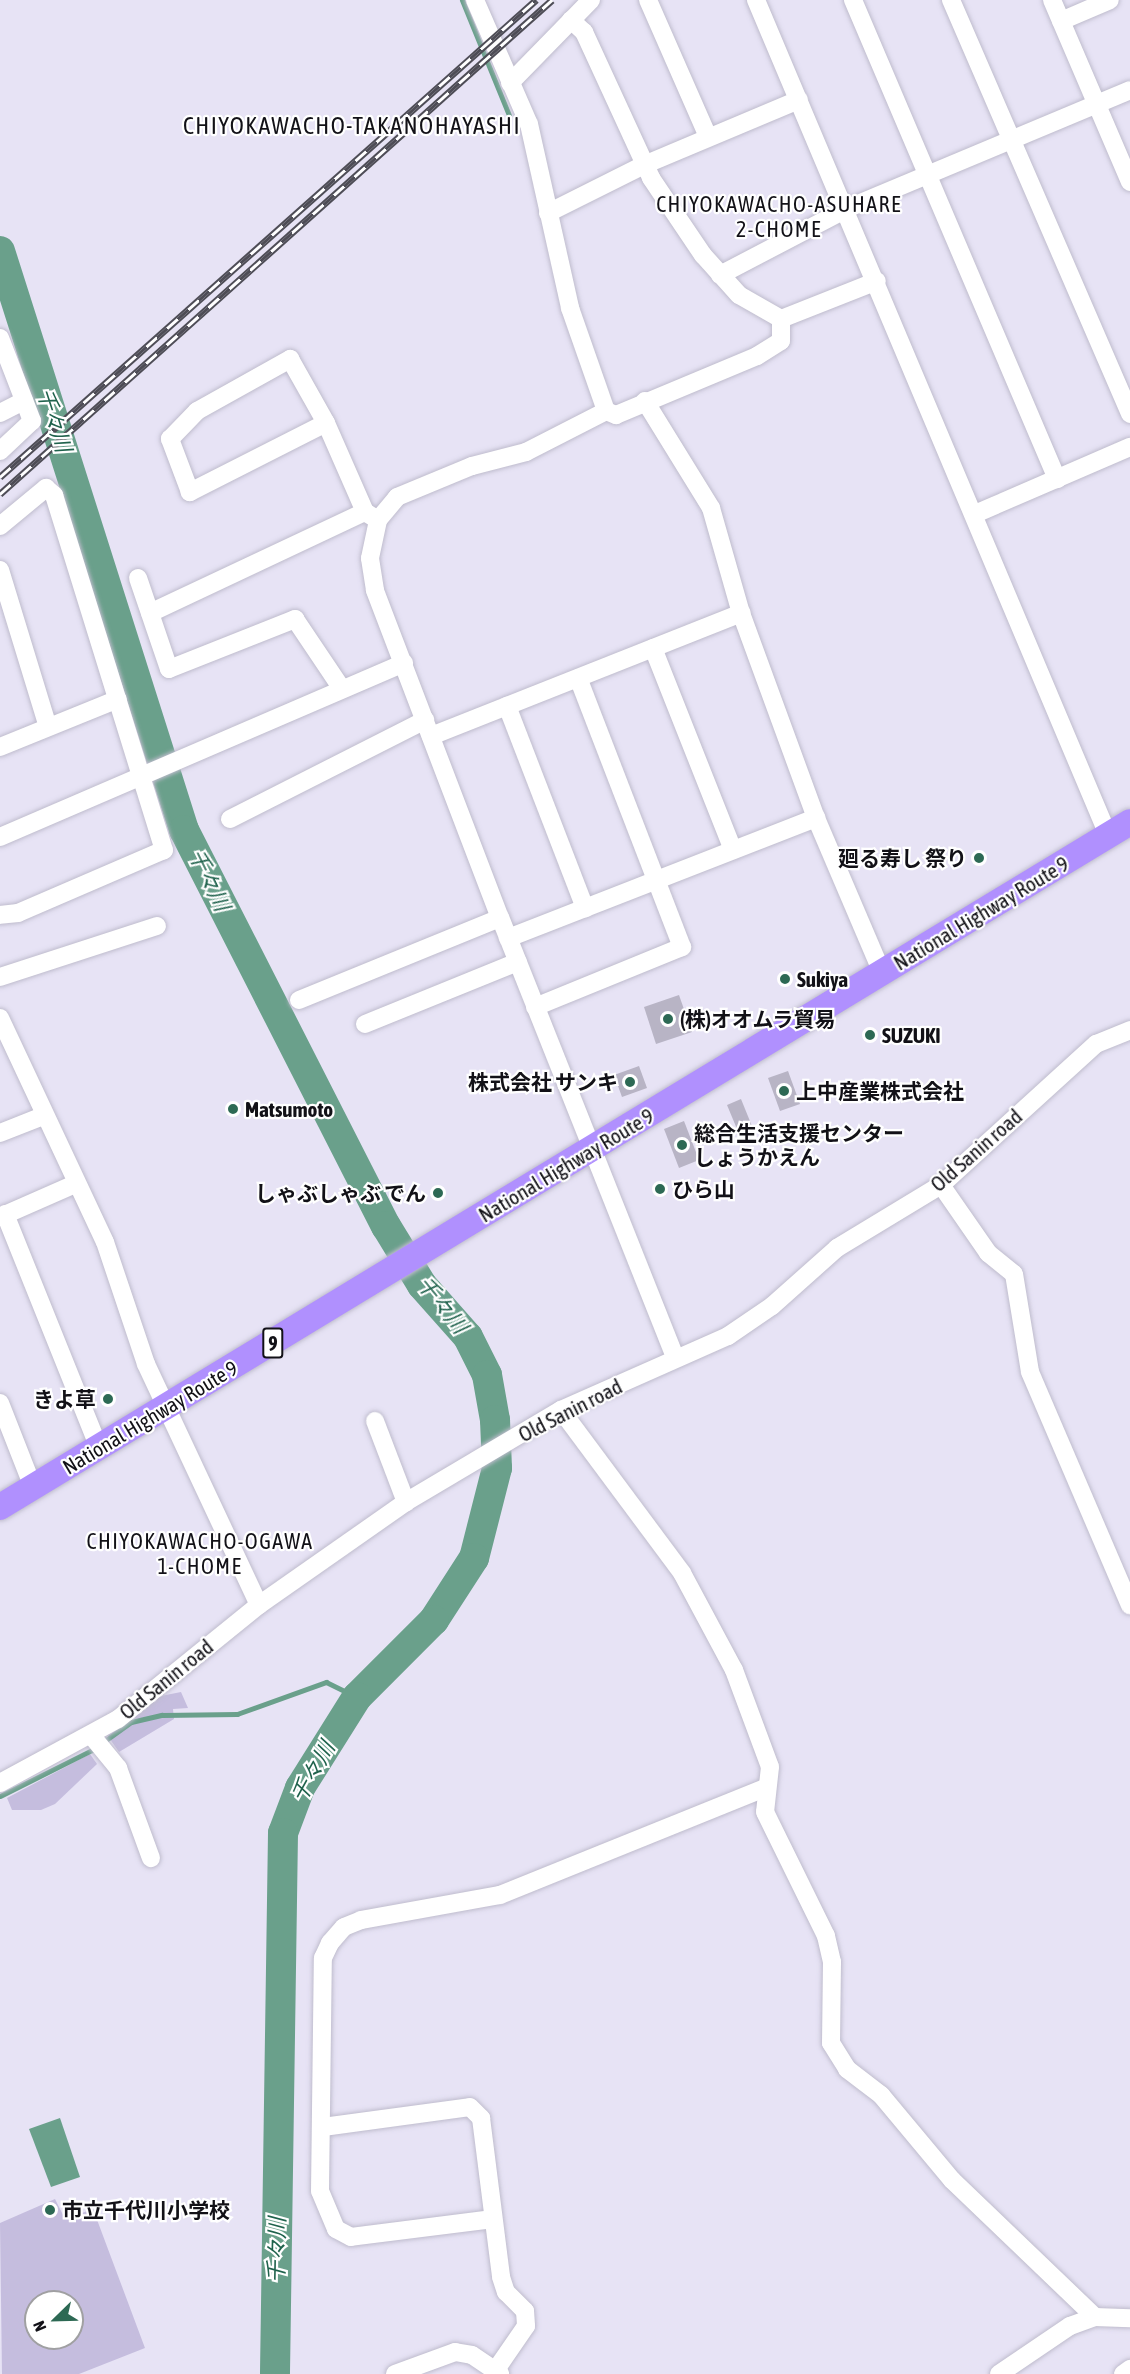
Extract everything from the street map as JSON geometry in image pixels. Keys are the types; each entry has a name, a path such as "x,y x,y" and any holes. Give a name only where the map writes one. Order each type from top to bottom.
{"highway":[{"name":"National Highway Route 9","path":"0,1507 1130,822"}],"street":[{"path":"476,0 529,124 570,308 606,411 616,415 757,356 781,341 781,319"},
{"path":"510,83 591,0"},
{"path":"648,0 708,137"},
{"path":"756,0 877,281 1108,836"},
{"path":"853,0 1057,479"},
{"path":"951,0 1130,414"},
{"path":"1052,0 1130,182"},
{"path":"1061,21 1110,0"},
{"path":"571,20 584,32 644,165 720,275 739,295 781,319"},
{"path":"720,275 846,209 1130,90"},
{"path":"548,213 644,165 799,100"},
{"path":"781,319 877,281"},
{"path":"0,338 32,421 0,451"},
{"path":"326,423 190,492 170,439 197,411 290,359 326,423 371,516 370,558 375,590 500,918 675,1358"},
{"path":"0,412 24,401"},
{"path":"645,401 711,508 741,613 816,818 882,972"},
{"path":"150,613 371,516 397,497 471,466 526,452 606,411"},
{"path":"975,514 1130,447"},
{"path":"0,526 46,488 54,495 118,699 146,776 164,850 18,914 0,915"},
{"path":"0,570 48,727"},
{"path":"138,578 169,669 295,619 342,689"},
{"path":"230,819 428,728 507,706 741,613"},
{"path":"653,648 732,850"},
{"path":"0,837 198,754 404,663"},
{"path":"535,1007 682,947 578,678"},
{"path":"0,747 118,699"},
{"path":"507,706 585,908"},
{"path":"508,938 816,818"},
{"path":"299,1000 500,918"},
{"path":"0,977 157,926"},
{"path":"364,1024 518,962"},
{"path":"0,1018 6,1047 105,1242 146,1364 168,1406 259,1605"},
{"name":"Old Sanin road","path":"0,1783 91,1734 259,1605 406,1502 561,1410 728,1336 772,1306 837,1248 941,1185 1096,1044 1130,1030"},
{"path":"0,1133 43,1116"},
{"path":"75,1184 3,1216 99,1448"},
{"path":"941,1185 988,1253 1014,1274 1030,1372 1130,1605"},
{"path":"0,1403 33,1487"},
{"path":"561,1410 706,1611 770,1767 765,1788 765,1812 776,1840 826,1936 832,1962 831,2043 847,2069 881,2095 952,2180 1095,2317"},
{"path":"375,1421 406,1502"},
{"path":"91,1734 118,1768 151,1858"},
{"path":"494,2219 351,2237 336,2229 320,2191 323,2127 323,1958 344,1927 500,1895 765,1788"},
{"path":"323,2127 470,2107 481,2118 503,2284 525,2311 526,2326 498,2373 472,2355 455,2352 395,2374"},
{"path":"999,2374 1070,2326 1095,2317 1130,2318"},
{"path":"1123,2374 1130,2369"}],"shaded area":[{"path":"181,1692 188,1708 173,1709 174,1719 119,1752 107,1735 156,1697"},
{"path":"90,1754 97,1764 55,1804 41,1810 12,1810 7,1798"},
{"path":"60,2118 80,2177 51,2187 29,2129"},
{"path":"55,2199 65,2219 93,2209 145,2348 79,2374 2,2374 0,2223"}],"building":[{"name":"(株)オオムラ貿易","path":"679,995 692,1032 656,1044 644,1007"},
{"name":"株式会社 サンキ","path":"639,1066 647,1088 622,1097 614,1075"},
{"name":"上中産業株式会社","path":"788,1071 800,1104 780,1111 768,1078"},
{"path":"741,1099 756,1136 742,1141 727,1105"},
{"name":"総合生活支援センター しょうかえん","path":"684,1121 699,1160 679,1168 664,1129"}],"waterway":[{"path":"462,0 509,115"},
{"name":"千々川","path":"0,251 184,830 386,1226 422,1285 468,1337 487,1375 495,1420 497,1468 474,1558 434,1620 357,1697 300,1788 283,1833 275,2374"},
{"path":"0,1796 92,1750 131,1722 162,1715 237,1714 326,1682 357,1697"}],"railway":[{"path":"0,477 536,0"},
{"path":"0,494 552,0"}],"place":[{"name":"廻る寿し 祭り","path":"979,858"},
{"name":"Sukiya","path":"785,979"},
{"name":"(株)オオムラ貿易","path":"668,1019"},
{"name":"SUZUKI","path":"870,1035"},
{"name":"株式会社 サンキ","path":"630,1082"},
{"name":"上中産業株式会社","path":"784,1091"},
{"name":"Matsumoto","path":"233,1109"},
{"name":"総合生活支援センター しょうかえん","path":"682,1145"},
{"name":"ひら山","path":"660,1189"},
{"name":"しゃぶしゃぶ でん","path":"438,1193"},
{"name":"きよ草","path":"108,1399"},
{"name":"市立千代川小学校","path":"50,2210"}],"district":[{"name":"CHIYOKAWACHO-TAKANOHAYASHI","path":"352,126"},
{"name":"CHIYOKAWACHO-ASUHARE 2-CHOME","path":"779,216"},
{"name":"CHIYOKAWACHO-OGAWA 1-CHOME","path":"200,1554"}]}
